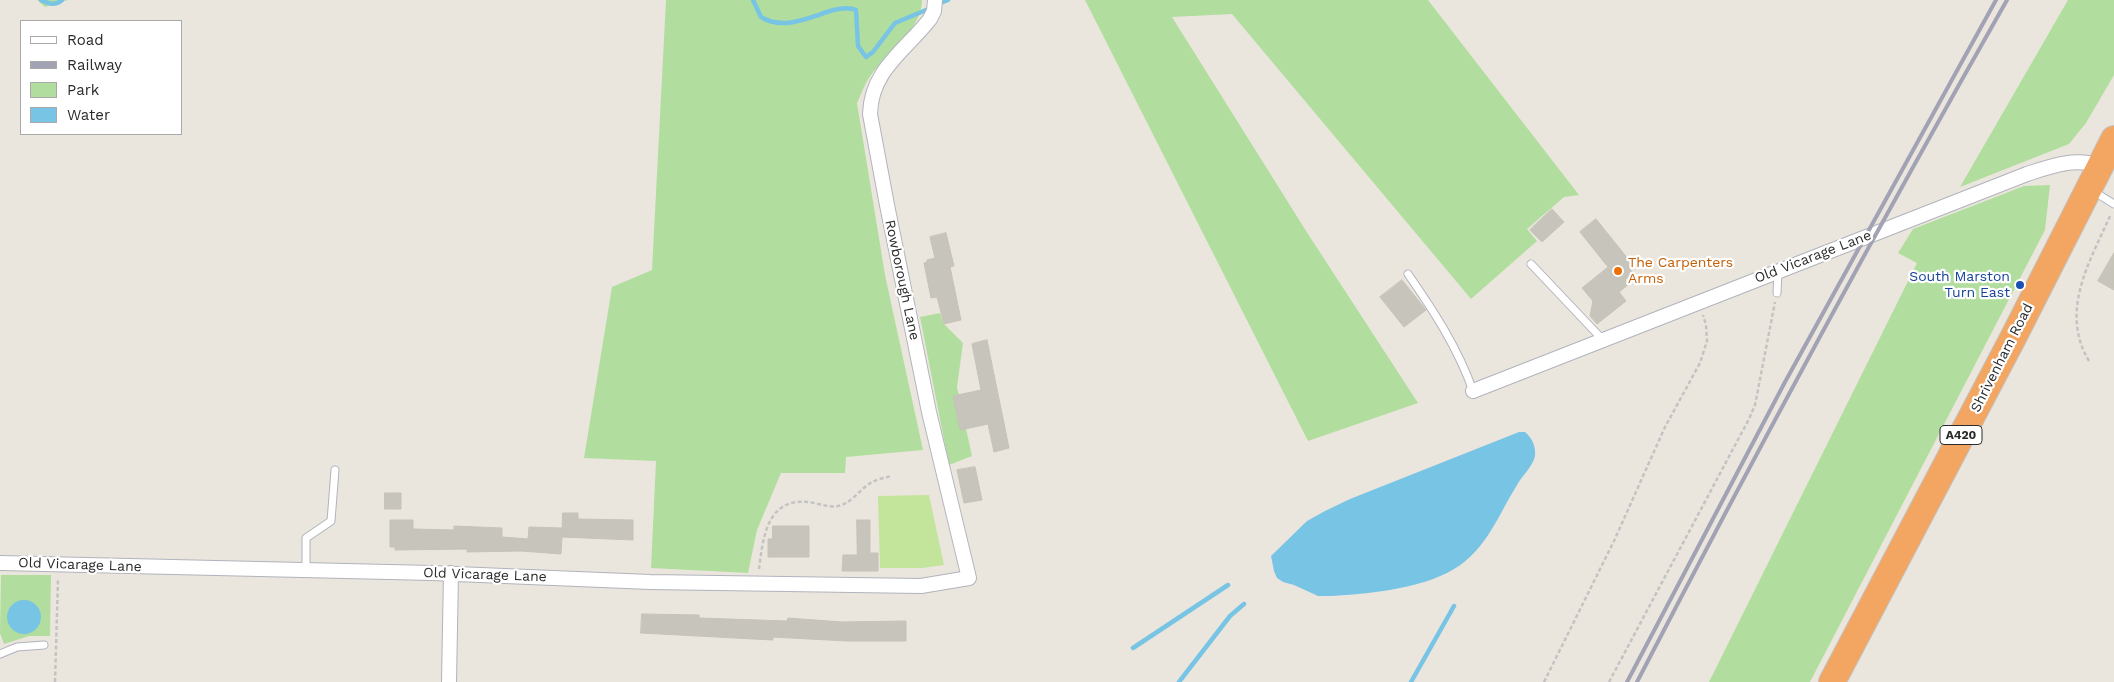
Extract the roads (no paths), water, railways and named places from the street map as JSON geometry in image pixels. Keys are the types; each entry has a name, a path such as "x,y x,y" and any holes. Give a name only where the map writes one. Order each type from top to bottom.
{"highway":[{"name":"Shrivenham Road","path":"1832,682 2014,336 2114,139"}],"street":[{"name":"Rowborough Lane","path":"934,6 925,25 880,76 870,99 870,114 929,412 969,578"},
{"name":"Old Vicarage Lane","path":"1473,390 2053,166 2087,161 2094,177"},
{"name":"Old Vicarage Lane","path":"0,562 451,573 650,582 921,586 969,578"},
{"path":"448,682 451,573"}],"lane":[{"path":"2094,177 2114,204"},
{"path":"1531,264 1603,340"},
{"path":"1777,293 1778,271"},
{"path":"1408,274 1437,317 1461,362 1473,390"},
{"path":"306,570 306,538 331,521 335,470"},
{"path":"0,654 17,647 44,644"}],"water":[{"path":"1519,432 1525,432 1532,440 1535,449 1534,460 1480,546 1460,565 1447,573 1421,583 1391,590 1332,596 1318,596 1277,578 1271,556 1307,521 1350,499"},
{"path":"24,600 31,601 36,605 40,610 40,624 36,629 31,633 24,634 17,633 12,629 8,624 7,617 8,610 12,605 17,601"}],"waterway":[{"path":"41,0 52,4 62,0"},
{"path":"753,0 761,17 773,22 799,21 846,8 856,10 858,46 866,57 873,52 895,23 931,8"},
{"path":"938,4 948,0"},
{"path":"1133,648 1228,585"},
{"path":"1179,682 1230,616 1244,604"},
{"path":"1411,682 1454,606"}],"railway":[{"path":"1627,682 1785,382 1996,0"},
{"path":"1637,682 1819,339 2007,0"}],"place":[{"name":"The Carpenters Arms","path":"1618,271"},
{"name":"South Marston Turn East","path":"2020,285"}]}
